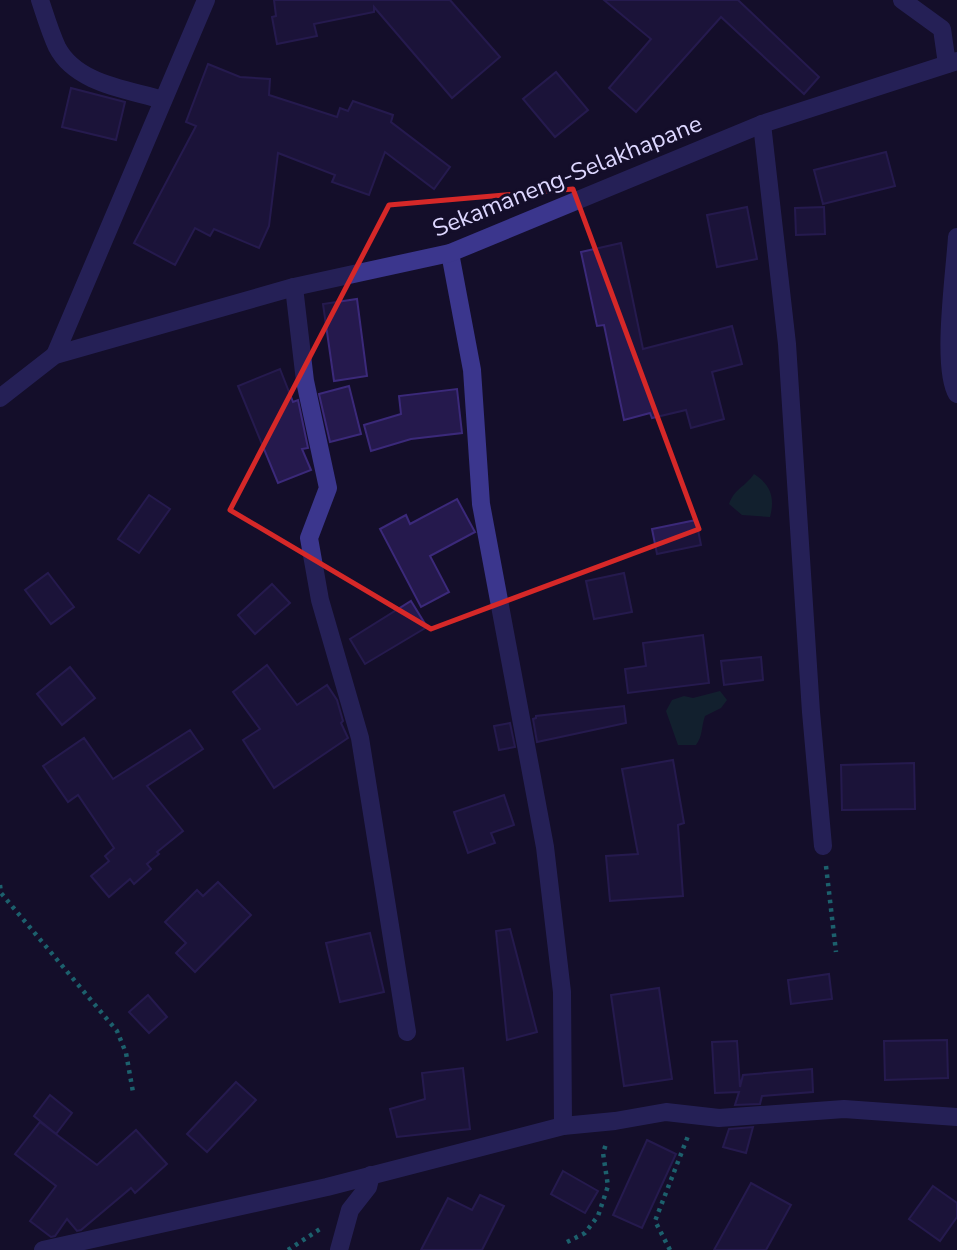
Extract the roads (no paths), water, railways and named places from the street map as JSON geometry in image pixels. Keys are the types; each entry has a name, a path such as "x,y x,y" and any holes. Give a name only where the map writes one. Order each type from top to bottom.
{"street":[{"path":"40,0 58,48 72,67 89,78 163,100"},
{"path":"55,355 206,0"},
{"path":"902,0 942,29 952,63"},
{"name":"Sekamaneng-Selakhapane","path":"0,398 55,355 294,287 450,253 762,124 952,63"},
{"path":"762,124 787,344 810,698 823,846"},
{"path":"957,237 949,355 953,387 957,394"},
{"path":"450,253 472,370 481,504 545,848 562,992 563,1126"},
{"path":"294,287 305,381 328,488 309,538 320,600 360,738 407,1032"},
{"path":"43,1250 327,1187 563,1126 666,1112 719,1118 844,1109 957,1117"},
{"path":"339,1250 350,1210 368,1187 371,1175"}]}
